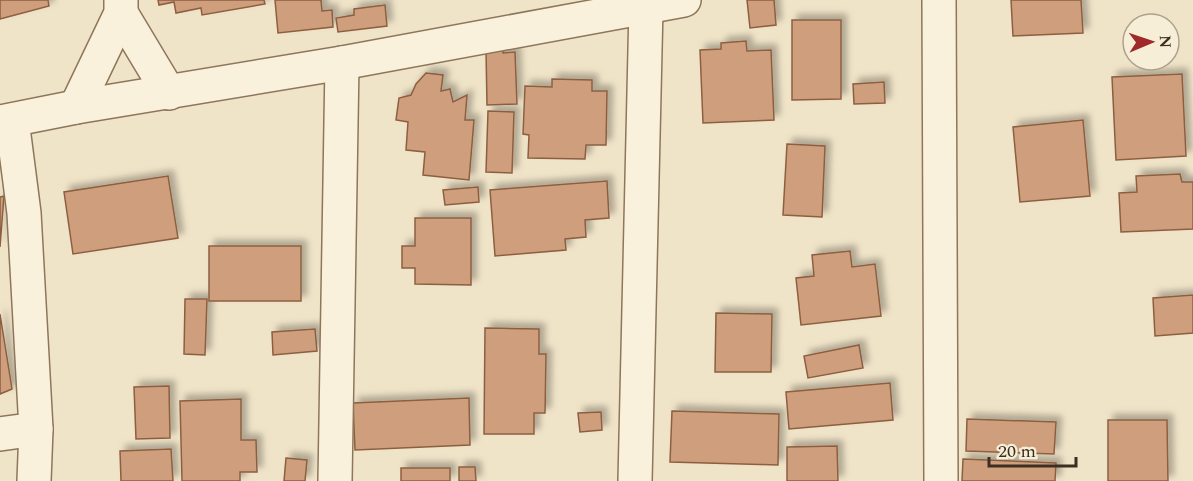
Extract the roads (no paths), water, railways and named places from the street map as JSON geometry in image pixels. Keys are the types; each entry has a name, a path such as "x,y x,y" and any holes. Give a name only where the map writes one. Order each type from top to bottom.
{"street":[{"path":"34,481 36,429 24,213 6,121 76,107 342,63 684,0"},
{"path":"939,0 941,481"},
{"path":"121,7 169,93"},
{"path":"76,107 121,7"},
{"path":"635,481 646,7"},
{"path":"335,481 342,63"},
{"path":"0,434 36,429"}]}
